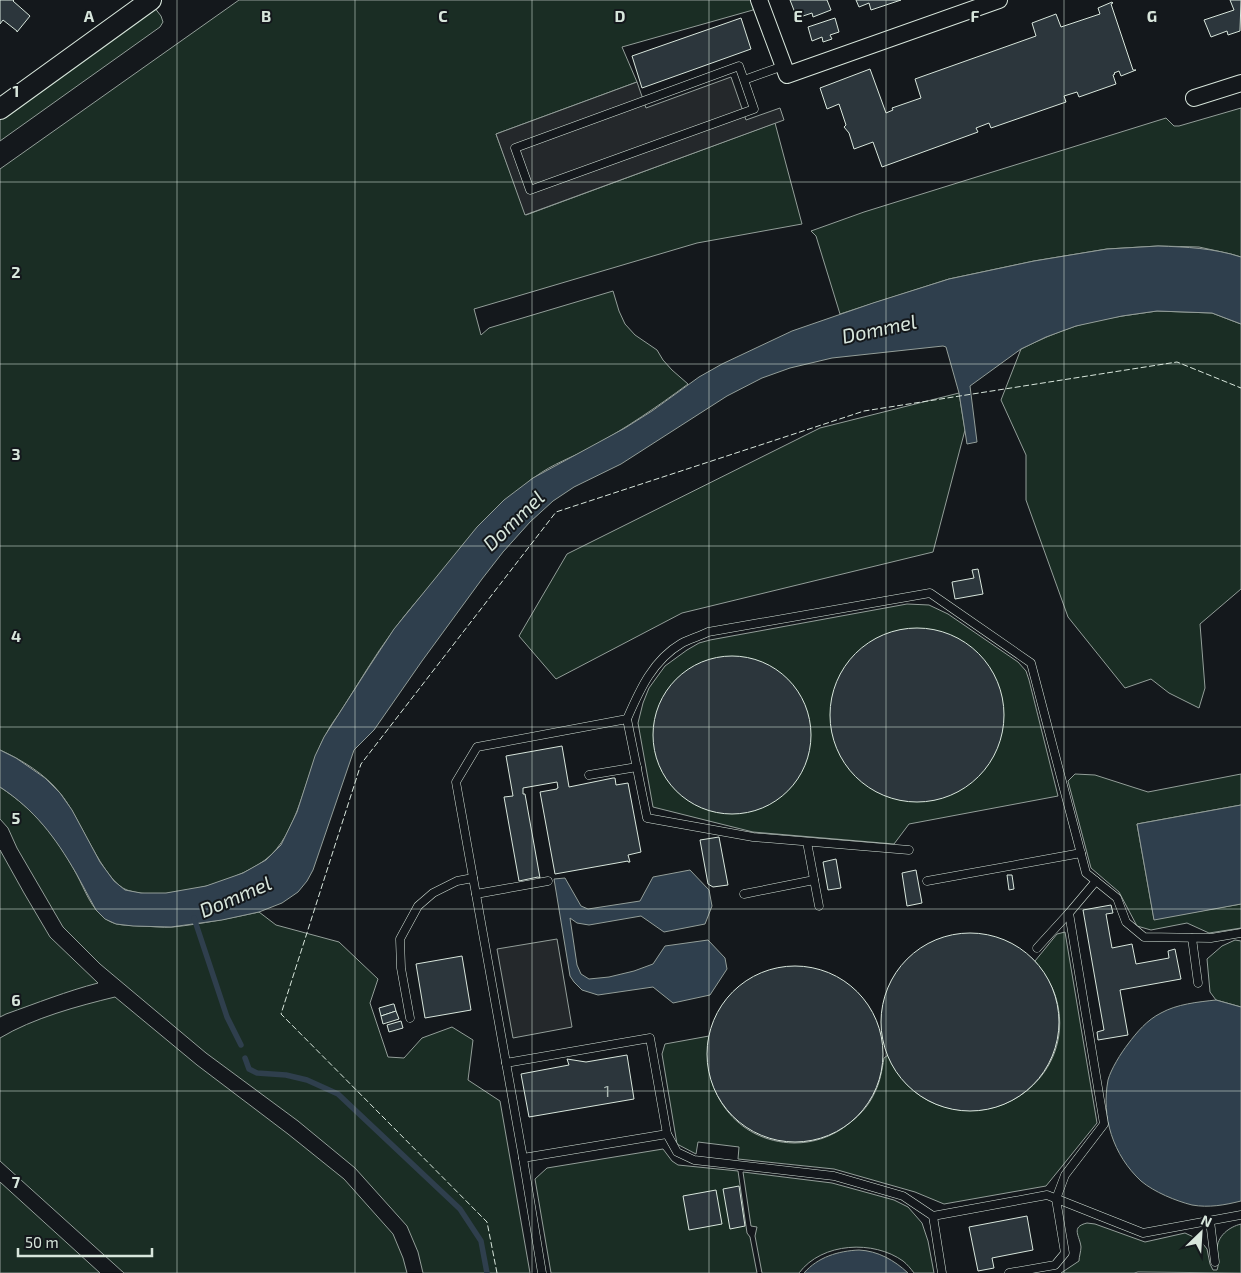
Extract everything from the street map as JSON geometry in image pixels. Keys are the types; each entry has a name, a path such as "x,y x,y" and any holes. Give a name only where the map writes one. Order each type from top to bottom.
{"street":[{"path":"0,109 151,0"},
{"path":"760,0 785,70 999,0"},
{"path":"1194,98 1241,83"}],"lane":[{"path":"739,66 744,80 754,109 530,190 515,148 739,66"},
{"path":"744,80 785,70"},
{"path":"909,850 752,837 647,818 627,719 642,685 660,660 682,643 708,632 930,593 1031,663 1086,873 1117,898 1126,922 1144,937 1211,938 1241,933"},
{"path":"542,1273 456,782 477,746 627,719"},
{"path":"589,775 637,768"},
{"path":"807,842 819,906"},
{"path":"927,881 1081,853"},
{"path":"410,1018 401,968 400,940 418,906 432,893 457,881 473,878"},
{"path":"744,894 814,880"},
{"path":"476,894 548,881"},
{"path":"1037,948 1096,881"},
{"path":"1009,1273 1055,1265 1065,1252 1056,1199 1066,1175 1104,1124 1069,913"},
{"path":"1192,938 1198,983"},
{"path":"506,1063 650,1038 667,1134 677,1152 694,1160 834,1176 903,1196 933,1216 1047,1195 1143,1233 1241,1215"},
{"path":"523,1158 667,1134"},
{"path":"933,1216 942,1273"},
{"path":"1210,1221 1215,1262"}],"green space":[{"path":"239,0 756,0 753,10 622,47 637,82 496,134 526,215 775,123 802,224 697,243 474,309 481,335 489,328 613,291 625,324 635,335 657,350 672,370 688,384 617,432 592,447 548,468 527,483 427,589 386,640 329,728 318,751 294,819 277,849 252,868 218,883 179,892 142,893 127,890 109,875 67,803 54,786 33,768 0,750 0,169"},
{"path":"154,7 163,22 160,27 0,141 0,118"},
{"path":"1241,108 1241,257 1199,247 1158,246 1107,249 1034,261 949,279 840,314 816,236 811,231 864,212 1166,118 1174,126 1179,126"},
{"path":"1157,311 1212,313 1241,324 1241,589 1200,624 1205,688 1199,708 1169,693 1151,679 1125,688 1068,617 1026,500 1026,455 1001,400 1021,349 1041,339 1086,323"},
{"path":"959,393 965,430 933,552 682,613 556,679 519,636 567,554 820,428"},
{"path":"907,604 929,605 948,614 1018,662 1026,671 1058,796 909,824 894,844 753,832 653,807 638,723 649,688 665,666 699,643 710,640"},
{"path":"1075,774 1095,775 1148,792 1241,774 1241,805 1137,824 1154,919 1241,904 1241,928 1209,933 1187,923 1151,930 1137,926 1119,892 1091,868 1068,781"},
{"path":"0,787 24,805 44,826 77,875 92,905 110,921 126,925 173,927 206,923 259,912 276,925 339,942 378,979 370,1003 388,1057 404,1058 422,1038 452,1027 473,1040 468,1080 500,1101 530,1273 423,1273 418,1252 407,1226 355,1168 298,1121 206,1053 100,964 63,927 17,848 8,828 0,819"},
{"path":"0,850 50,937 98,983 52,997 0,1017"},
{"path":"1065,932 1097,1123 1046,1186 944,1204 915,1192 834,1169 738,1159 739,1147 698,1142 696,1154 677,1144 662,1054 665,1044 709,1036 710,1076 726,1110 739,1123 755,1134 773,1140 794,1143 808,1142 829,1136 847,1125 855,1119 872,1099 879,1081 884,1058 888,1055 904,1081 918,1094 935,1104 970,1111 993,1108 1015,1099 1033,1085 1047,1067 1057,1046 1060,1023 1056,998 1045,974 1035,961 1057,934"},
{"path":"1235,940 1241,941 1241,1007 1216,1000 1210,992 1207,959 1222,946"},
{"path":"115,997 197,1065 344,1179 393,1234 407,1273 124,1273 0,1161 0,1038 41,1019"},
{"path":"663,1149 672,1161 678,1165 738,1171 747,1233 750,1237 757,1273 551,1273 535,1179 547,1168"},
{"path":"743,1172 832,1183 894,1200 908,1207 922,1223 928,1241 934,1273 914,1273 904,1262 891,1254 863,1247 834,1250 821,1255 799,1273 762,1273 755,1236 757,1227 751,1226"},
{"path":"0,1182 100,1273 0,1273"},
{"path":"1087,1223 1095,1224 1145,1242 1185,1233 1200,1240 1207,1249 1213,1270 1217,1270 1218,1267 1217,1250 1221,1236 1232,1227 1241,1224 1241,1273 1061,1273 1079,1261 1081,1247 1077,1229"}],"shaded area":[{"path":"731,77 746,120 780,108 784,120 525,215 496,134 637,82 646,108"},
{"path":"557,939 572,1027 513,1038 497,949"}],"water":[{"name":"Dommel","path":"1158,246 1210,250 1241,257 1241,324 1212,313 1157,311 1076,326 1046,337 1021,349 970,386 977,442 967,444 959,393 946,347 832,358 790,368 762,378 727,396 621,464 574,487 553,501 530,522 503,552 422,661 374,730 354,750 313,870 298,892 282,903 259,912 222,920 171,927 116,924 105,919 96,910 68,860 43,825 24,805 0,787 0,750 16,758 45,778 60,793 72,810 100,862 114,881 125,890 141,893 166,893 206,886 243,873 266,860 281,845 297,812 315,756 324,737 394,629 477,527 504,500 533,478 625,428 699,377 792,331 949,279 1034,261 1107,249"},
{"path":"1241,805 1241,904 1154,920 1137,824"},
{"path":"690,870 709,890 712,906 705,924 664,932 641,916 589,925 577,923 570,918 577,965 581,974 589,979 609,977 653,964 665,946 708,940 725,958 727,969 710,995 673,1003 653,987 598,995 582,990 570,976 554,879 565,878 581,906 588,909 640,901 653,877"},
{"path":"1216,1000 1241,1007 1241,1201 1217,1206 1198,1206 1179,1201 1159,1192 1146,1185 1131,1171 1111,1135 1106,1108 1106,1094 1108,1080 1116,1061 1131,1040 1147,1023 1174,1007"},
{"path":"859,1250 873,1252 885,1257 908,1273 804,1273 810,1267 829,1256"}],"building":[{"path":"0,0 14,0 30,16 17,32 3,20 0,24"},
{"path":"790,0 827,0 831,10 813,17 812,13 797,18"},
{"path":"856,0 901,0 871,10 869,3 859,7"},
{"path":"1230,0 1241,0 1240,31 1228,35 1227,31 1211,37 1204,20 1234,10"},
{"path":"1112,2 1111,4 1133,70 1136,70 1121,76 1119,71 1114,73 1116,84 1079,97 1077,92 1064,96 1066,102 991,128 989,123 976,128 978,132 882,167 873,142 854,149 849,133 844,127 846,125 839,104 827,109 820,88 870,69 886,113 893,110 892,108 921,98 915,79 1036,36 1032,23 1056,14 1061,27 1100,14 1098,8"},
{"path":"741,18 751,49 642,88 632,56"},
{"path":"835,18 839,32 830,35 832,39 823,42 822,37 812,41 808,27"},
{"path":"978,569 983,594 955,599 952,582 974,578 972,570"},
{"path":"917,628 934,630 950,635 972,648 984,660 1000,690 1004,715 1002,732 997,748 984,770 972,782 942,798 917,802 900,800 884,795 862,782 850,770 834,740 830,715 832,698 837,682 850,660 862,648 892,632"},
{"path":"740,656 755,659 769,665 788,679 798,691 808,712 811,735 808,758 798,779 788,791 776,801 755,811 740,814 724,814 709,811 688,801 666,779 654,750 653,727 656,712 666,691 688,669 717,657"},
{"path":"562,746 569,787 613,778 615,778 616,785 628,783 641,852 628,855 630,862 555,874 540,792 557,789 557,782 523,788 540,878 519,881 504,797 513,796 506,756"},
{"path":"719,837 728,885 713,887 708,884 700,840"},
{"path":"836,859 841,888 828,890 823,862"},
{"path":"916,870 922,903 907,906 902,873"},
{"path":"1007,875 1012,875 1014,889 1009,890"},
{"path":"1111,905 1113,913 1106,914 1112,948 1132,944 1136,964 1169,958 1168,951 1175,949 1181,979 1120,990 1128,1035 1098,1040 1097,1032 1104,1030 1083,910"},
{"path":"961,933 979,933 1004,940 1019,948 1033,959 1044,973 1052,988 1059,1013 1059,1031 1052,1056 1044,1071 1033,1085 1019,1096 996,1107 979,1111 961,1111 944,1107 928,1100 914,1091 901,1078 885,1048 881,1031 881,1013 885,996 892,980 901,966 914,953 944,937"},
{"path":"462,956 471,1010 425,1018 416,964"},
{"path":"786,966 804,966 821,969 837,976 863,998 873,1012 880,1028 883,1054 882,1071 877,1088 863,1110 851,1122 837,1132 821,1139 804,1142 786,1142 769,1139 753,1132 727,1110 717,1096 710,1080 707,1063 707,1045 710,1028 717,1012 739,986 753,976 769,969"},
{"path":"394,1004 396,1011 381,1016 379,1008"},
{"path":"396,1011 399,1019 383,1024 381,1016"},
{"path":"401,1021 403,1028 389,1032 387,1025"},
{"path":"627,1055 634,1099 529,1117 521,1074 569,1065 567,1059 586,1062"},
{"path":"739,1186 745,1226 730,1229 723,1189"},
{"path":"716,1190 722,1224 689,1230 683,1196"},
{"path":"1027,1216 1033,1250 992,1258 994,1268 978,1271 969,1227"}],"waterway":[{"name":"Dommel","path":"194,918 227,1017 241,1045"},
{"path":"245,1058 249,1069 257,1073 286,1075 307,1080 338,1094 460,1209 481,1241 487,1273"}],"fence":[{"path":"497,1273 487,1222 281,1014 361,764 556,512 864,411 1177,362 1241,388"}]}
